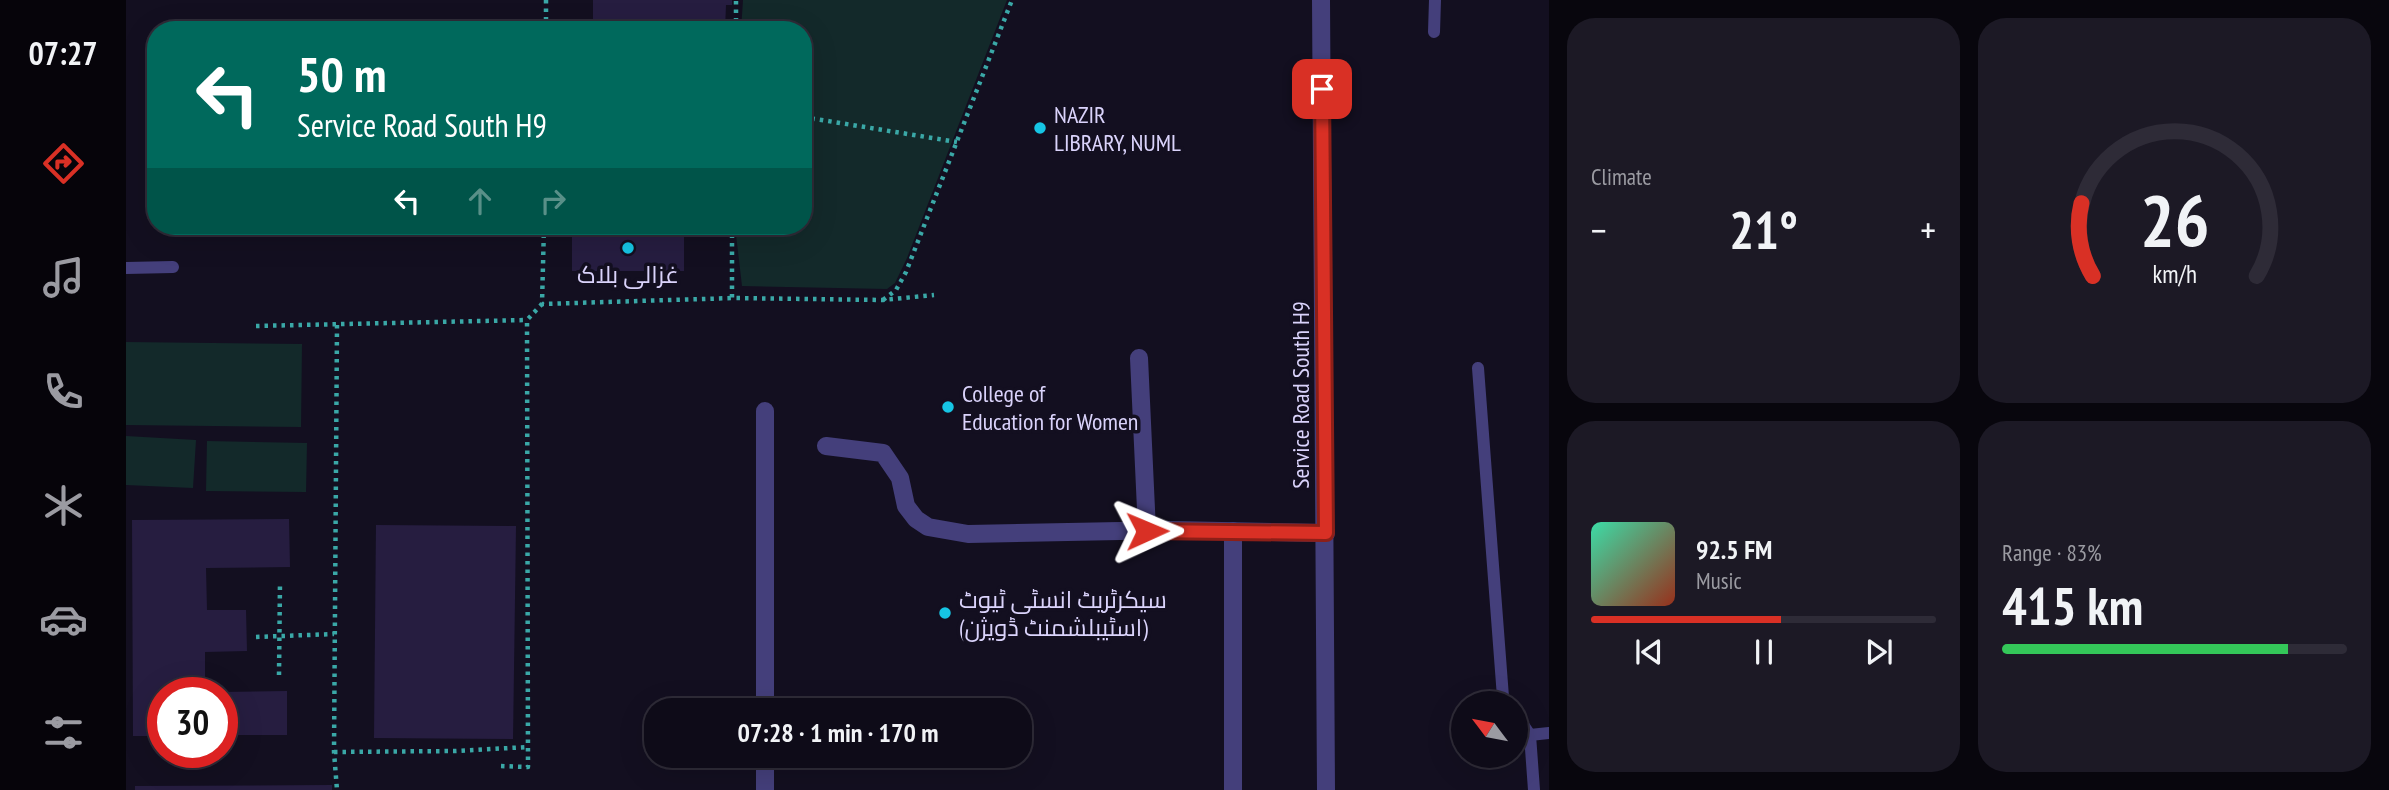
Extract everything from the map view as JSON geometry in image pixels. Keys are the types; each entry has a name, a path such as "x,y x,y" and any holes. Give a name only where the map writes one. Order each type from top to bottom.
{"street":[{"name":"Service Road South H9","path":"1321,0 1326,790"},
{"path":"1139,358 1147,531"},
{"path":"765,411 765,698"},
{"path":"826,446 883,453 900,478 906,506 916,519 928,527 968,534 1147,531 1326,533"},
{"path":"1233,531 1233,790"},
{"path":"765,768 765,790"}],"lane":[{"path":"1434,32 1435,0"},
{"path":"126,268 173,267"},
{"path":"1479,368 1503,691"},
{"path":"1528,731 1534,790"},
{"path":"1530,734 1549,733"}],"path":[{"path":"545,0 546,21"},
{"path":"736,0 736,21"},
{"path":"883,300 896,290 906,272 1012,0"},
{"path":"812,118 957,142"},
{"path":"502,766 528,767 527,320 542,304 544,235"},
{"path":"732,235 732,298 735,298"},
{"path":"542,304 735,298 883,300 934,295"},
{"path":"256,326 527,320"},
{"path":"337,325 334,634 334,752 337,790"},
{"path":"279,582 279,675"},
{"path":"256,637 334,634"},
{"path":"334,752 456,751 528,747"}],"green space":[{"path":"743,0 1007,0 907,258 895,283 887,289 742,286 736,235 812,235 812,21 742,21"},
{"path":"126,342 302,344 301,427 126,425"},
{"path":"126,436 196,440 193,488 126,485"},
{"path":"207,441 307,443 306,492 206,491"}],"building":[{"path":"593,0 732,0 732,5 726,5 725,21 593,21"},
{"name":"غزالی بلاک","path":"572,235 684,235 684,271 572,271"},
{"path":"289,519 290,567 206,568 207,610 246,610 247,651 205,652 205,677 147,677 147,736 133,736 132,520"},
{"path":"376,525 516,526 513,739 374,738"},
{"path":"287,691 287,735 238,735 238,692"},
{"path":"332,785 332,790 135,790 135,786"}],"place":[{"name":"NAZIR LIBRARY, NUML","path":"1040,128"},
{"name":"غزالی بلاک","path":"628,248"},
{"name":"College of Education for Women","path":"948,407"},
{"name":"سیکرٹریٹ انسٹی ٹیوٹ (اسٹیبلشمنٹ ڈویژن)","path":"945,613"}],"route":[{"path":"1147,531 1326,533 1322,89"}]}
